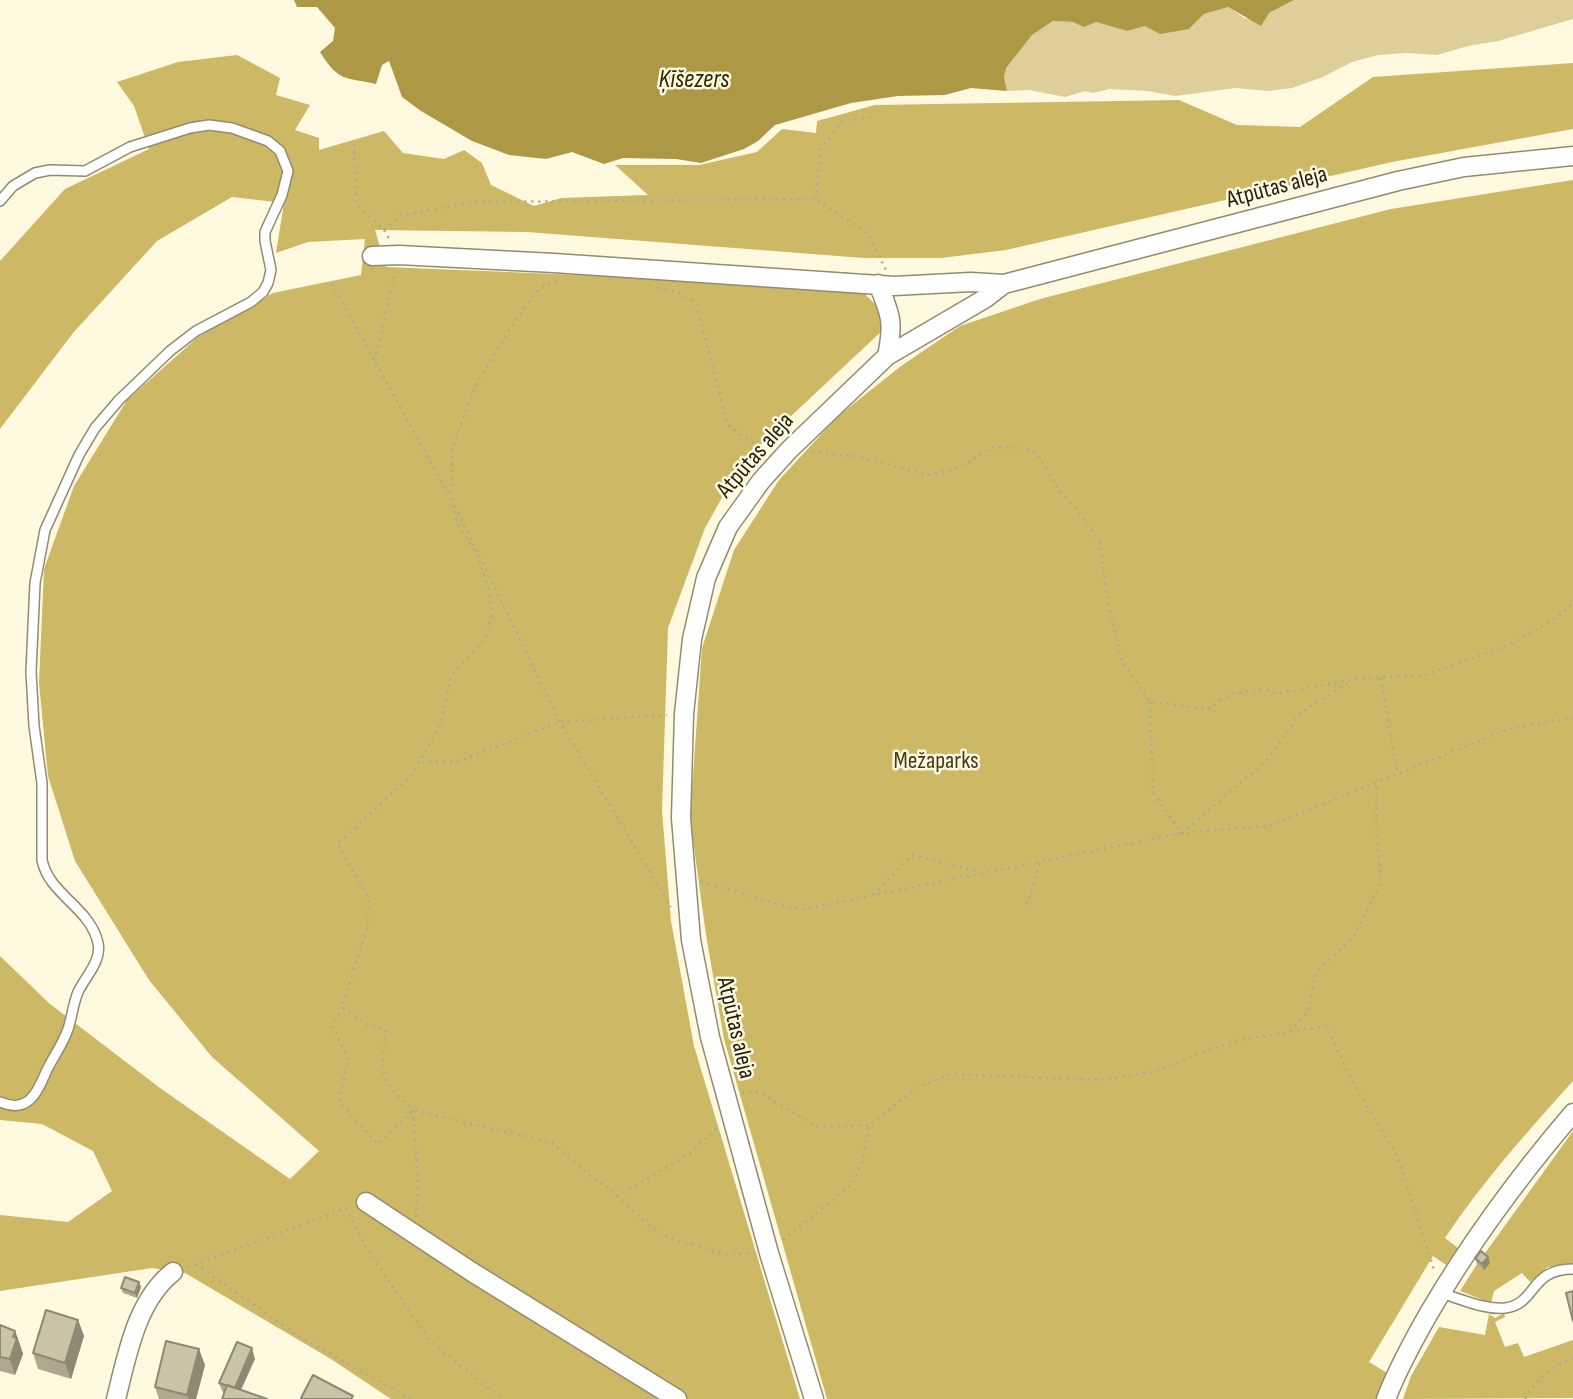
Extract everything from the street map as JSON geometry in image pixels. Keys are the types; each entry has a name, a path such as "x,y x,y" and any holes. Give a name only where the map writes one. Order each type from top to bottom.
{"street":[{"name":"Atpūtas aleja","path":"814,1399 769,1253 710,1037 691,940 684,877 681,818 684,714 692,639 706,578 728,527 761,481 789,450 887,356 986,298 1004,284 1398,181 1464,167 1573,156"},
{"path":"372,256 399,255 886,285 971,282 1004,284"},
{"path":"886,285 892,333 887,356"},
{"path":"1386,1399 1398,1368 1441,1293 1497,1208 1573,1112"},
{"path":"366,1202 472,1272 677,1399"},
{"path":"116,1399 125,1362 148,1301 154,1289 173,1272"}],"lane":[{"path":"0,201 13,186 35,173 50,170 85,171 130,147 190,128 209,125 232,128 268,141 280,151 288,171 282,195 264,235 271,270 263,292 251,302 191,335 119,400 96,428 79,455 45,530 35,583 31,672 33,716 43,783 42,860 53,884 86,917 99,951 77,993 61,1045 39,1090 32,1100 20,1104 0,1101"},
{"path":"1441,1293 1490,1307 1508,1308 1525,1298 1547,1274 1556,1270 1573,1269"}],"path":[{"path":"816,199 820,150 842,121 873,117"},
{"path":"354,144 356,203 384,230 399,255 375,361"},
{"path":"384,230 400,216 471,202 816,199 868,234 886,285"},
{"path":"414,1110 378,1144 338,1102 348,1059 333,1027 367,928 369,898 337,844 411,776 441,724 451,676 486,638 492,614 489,591 477,554 458,526 451,499 452,448 477,383 508,332 536,292 547,284 568,280"},
{"path":"332,284 451,499 560,722 677,917"},
{"path":"654,287 681,294 696,304 728,425 763,450 860,457 928,475 956,469 993,447 1026,448 1038,455 1059,490 1083,517 1100,543 1107,598 1122,661 1150,702 1153,793 1182,833"},
{"path":"1150,702 1208,709 1231,694 1263,689 1277,694 1354,679 1425,675 1492,652 1556,618 1573,603"},
{"path":"1381,678 1397,773"},
{"path":"1182,833 1268,759 1300,713 1354,679"},
{"path":"421,761 457,762 560,722 684,714"},
{"path":"684,877 800,910 1182,833 1269,826 1506,730 1573,717"},
{"path":"1290,1031 1308,1011 1316,973 1354,936 1381,883 1376,832 1377,782"},
{"path":"873,895 912,855 984,873"},
{"path":"1027,905 1040,862"},
{"path":"342,1007 367,1024 386,1030 381,1068 391,1091 414,1110 552,1143 617,1196 645,1223 674,1240 726,1254 769,1253 852,1184 862,1162 869,1125"},
{"path":"726,1095 758,1091 818,1126 869,1125 918,1087 951,1074 1101,1080 1152,1073 1233,1041 1326,1026 1354,1085 1397,1155 1441,1293"},
{"path":"414,1110 418,1179 416,1234"},
{"path":"617,1196 691,1153 731,1115"},
{"path":"173,1272 366,1202"},
{"path":"345,1208 365,1247 430,1341 502,1399"},
{"path":"196,1264 297,1335 410,1399"},
{"path":"1525,1399 1542,1376 1573,1358"}],"shaded area":[{"path":"1294,0 1573,0 1573,19 1437,55 1378,55 1352,62 1323,77 1292,88 1268,91 1236,88 1175,96 1109,89 1093,93 1085,91 1065,97 1029,90 1007,91 1005,68 1032,35 1053,21 1073,22 1084,26 1096,22 1127,31 1145,26 1189,29 1204,14 1228,7 1246,19 1269,13"}],"green space":[{"path":"237,55 280,78 276,95 310,105 295,130 319,138 319,150 384,131 403,153 444,159 464,150 482,163 491,185 534,206 561,198 648,195 615,165 699,165 757,152 782,129 816,133 817,121 875,105 1179,100 1237,125 1300,127 1373,77 1573,63 1573,129 1392,162 1006,250 941,258 864,258 527,232 375,230 386,267 580,275 863,292 878,307 884,329 742,462 705,528 668,628 662,811 671,921 694,1046 800,1399 391,1399 331,1359 185,1273 152,1268 0,1291 0,1215 68,1222 112,1191 93,1151 42,1124 0,1120 0,956 50,1004 160,1088 290,1179 319,1151 212,1057 149,980 75,861 48,776 39,683 44,569 74,486 127,400 198,337 273,293 361,275 365,239 308,242 276,253 284,203 232,197 157,241 73,333 0,429 0,261 65,189 149,149 134,106 117,82 178,62"},
{"name":"Mežaparks","path":"1573,180 1573,1081 1506,1157 1459,1217 1445,1238 1458,1248 1446,1265 1433,1256 1369,1362 1387,1373 1376,1399 827,1399 724,1039 690,818 702,648 734,550 779,480 837,417 901,366 960,326 1040,299 1391,209"},
{"path":"1573,1131 1573,1264 1548,1267 1530,1282 1522,1273 1494,1291 1491,1303 1460,1291 1477,1264 1484,1269 1490,1263 1483,1256"},
{"path":"1504,1313 1505,1317 1495,1322 1505,1347 1518,1343 1524,1357 1573,1340 1573,1398 1403,1399 1411,1376 1439,1327 1485,1335 1489,1314 1495,1318"}],"water":[{"name":"Ķīšezers","path":"294,0 1294,0 1269,13 1261,26 1228,7 1204,14 1189,29 1160,34 1145,26 1127,31 1096,22 1084,27 1073,22 1053,21 1032,35 1006,68 1004,77 1007,91 971,88 945,95 898,96 851,103 775,125 758,141 744,149 701,163 676,159 623,158 604,164 572,152 546,159 509,155 472,141 402,97 389,61 382,65 376,84 343,77 332,69 320,52 333,41 335,28 317,7 297,7"}],"building":[{"path":"1481,1251 1488,1257 1482,1264 1475,1258"},
{"path":"125,1277 139,1282 135,1293 121,1288"},
{"path":"1573,1291 1573,1321 1566,1293"},
{"path":"46,1310 78,1320 65,1363 33,1353"},
{"path":"0,1325 15,1331 13,1337 17,1338 10,1359 0,1357"},
{"path":"166,1341 199,1349 187,1395 155,1387"},
{"path":"237,1342 252,1348 235,1388 219,1383"},
{"path":"313,1375 353,1396 351,1399 301,1398"},
{"path":"227,1385 267,1399 222,1399"}]}
